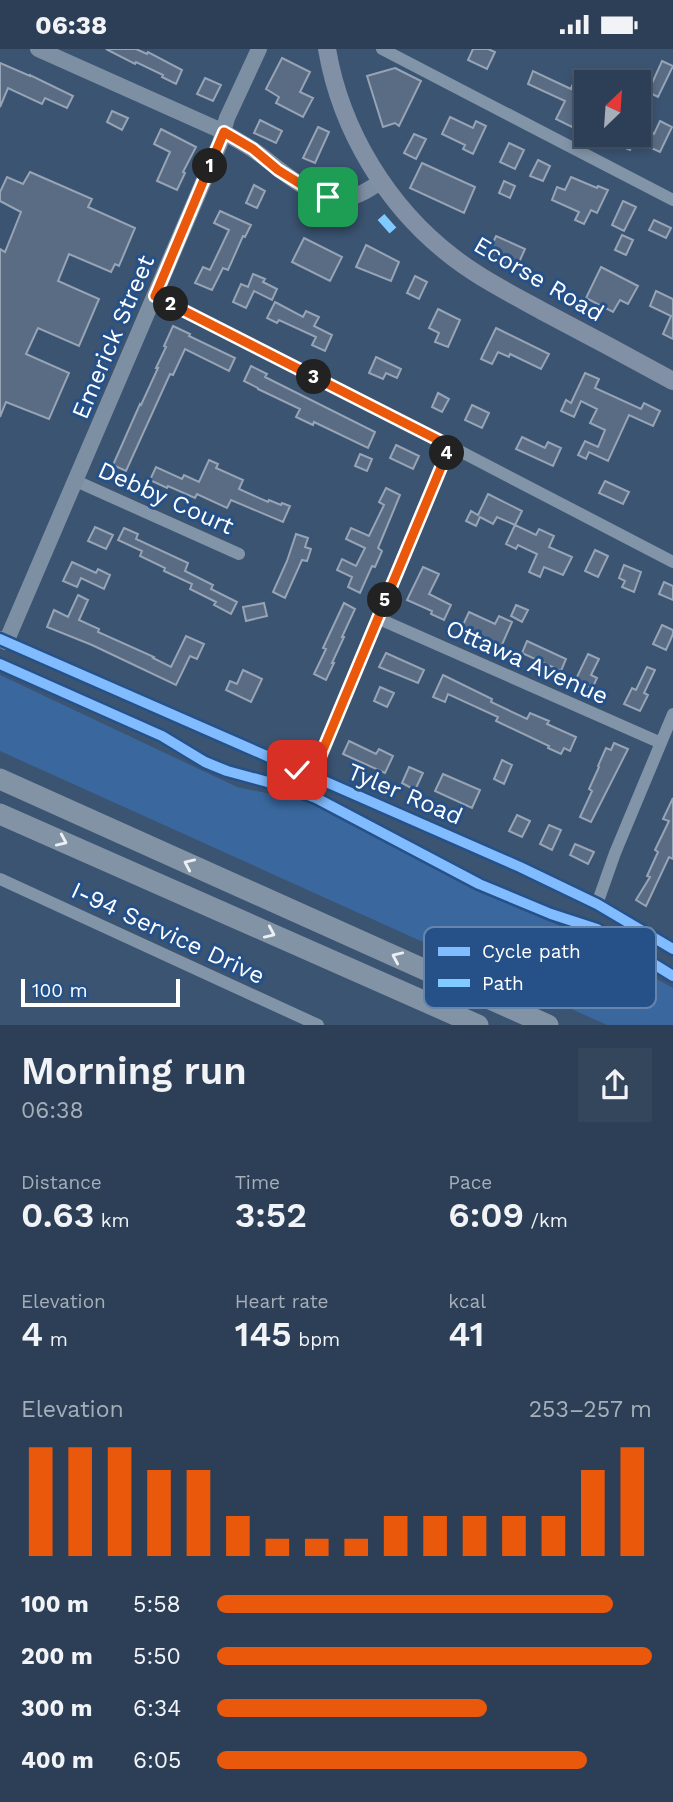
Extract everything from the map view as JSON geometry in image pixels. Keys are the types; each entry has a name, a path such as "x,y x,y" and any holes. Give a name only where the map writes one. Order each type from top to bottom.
{"highway":[{"path":"0,779 424,969"},
{"path":"0,814 424,1001"},
{"path":"439,1008 478,1025"},
{"path":"510,1008 548,1025"}],"main road":[{"name":"Ecorse Road","path":"327,49 335,86 347,119 366,156 403,210 423,231 452,257 495,285 673,381"}],"street":[{"path":"38,49 224,132 315,193 344,199 382,181"},
{"name":"Emerick Street","path":"3,640 76,481 224,132 227,118 259,49"},
{"path":"382,49 673,200"},
{"path":"155,296 673,562"},
{"path":"312,776 450,446"},
{"name":"Debby Court","path":"76,481 239,554"},
{"name":"Ottawa Avenue","path":"377,618 661,743"},
{"name":"Tyler Road","path":"3,640 520,867 597,904 636,927"},
{"path":"597,904 615,853 673,714"},
{"name":"I-94 Service Drive","path":"0,879 318,1025"},
{"name":"Tyler Road","path":"656,939 673,949"}],"shaded area":[{"path":"0,675 237,787 310,802 562,927 424,927 424,942 0,751"},
{"path":"656,979 673,988 673,1025 607,1025 569,1008 656,1008"}],"building":[{"path":"106,49 136,49 147,54 148,52 182,70 176,84 162,77 163,75"},
{"path":"473,49 495,52 487,69 468,60"},
{"path":"282,58 310,72 300,92 313,98 303,117 276,103 279,97 266,89"},
{"path":"662,61 673,66 658,97 651,94 651,85"},
{"path":"0,63 73,96 67,108 45,98 42,104 8,88 0,107"},
{"path":"395,68 421,81 399,126 395,123 383,127 367,76"},
{"path":"533,71 571,89 572,86 572,127 556,119 565,101 528,84"},
{"path":"205,78 221,85 213,101 197,94"},
{"path":"112,111 128,118 122,130 107,122"},
{"path":"450,117 473,128 476,121 486,126 473,154 463,149 465,145 442,134"},
{"path":"260,120 282,131 276,143 254,133"},
{"path":"660,121 672,127 660,152 649,147 651,133 654,134"},
{"path":"318,127 329,132 315,163 303,158"},
{"path":"161,129 196,147 177,190 157,181 170,152 154,144"},
{"path":"414,134 426,139 416,159 404,153"},
{"path":"509,143 524,150 515,169 500,162"},
{"path":"538,160 550,166 543,181 530,176"},
{"path":"422,163 475,187 464,213 410,188"},
{"path":"30,172 92,199 88,207 135,228 119,266 115,264 111,272 69,254 58,281 99,299 79,346 38,328 26,354 69,373 49,419 6,402 0,417 0,249 5,252 21,212 0,201 0,192 7,177 23,184"},
{"path":"571,177 608,190 597,213 591,210 584,224 575,220 579,212 552,200 557,187 565,190"},
{"path":"504,181 515,186 510,198 499,193"},
{"path":"254,185 265,191 257,208 246,203"},
{"path":"623,201 636,207 624,231 612,225"},
{"path":"220,211 251,225 245,237 243,236 228,270 223,268 212,290 195,283 203,267 210,270 229,230 214,223"},
{"path":"654,220 671,228 666,238 649,230"},
{"path":"622,235 633,240 626,255 615,250"},
{"path":"496,236 525,249 516,269 487,256"},
{"path":"304,238 342,257 330,281 292,262"},
{"path":"366,245 399,262 391,281 356,267"},
{"path":"601,267 638,286 628,304 620,300 613,312 586,298"},
{"path":"253,274 265,279 263,282 277,289 272,300 254,291 246,308 233,302 241,284 248,287"},
{"path":"415,276 427,282 419,299 407,293"},
{"path":"656,291 673,299 673,339 663,334 671,316 650,306"},
{"path":"275,302 303,317 306,311 319,317 314,326 332,335 325,351 312,345 316,337 279,320 277,323 267,318"},
{"path":"438,309 460,320 448,347 435,342 439,333 429,328"},
{"path":"173,326 235,358 229,371 185,349 173,375 170,374 126,471 113,465 158,368"},
{"path":"496,328 549,354 541,369 510,354 509,357 498,352 492,364 481,359"},
{"path":"376,357 401,369 397,378 386,373 383,379 369,373"},
{"path":"251,366 267,374 265,377 375,432 368,448 314,422 313,425 296,417 300,409 244,381"},
{"path":"585,373 599,379 595,388 641,409 644,403 660,411 653,426 629,415 608,461 589,452 586,459 578,455 585,441 598,447 605,430 590,423 597,409 581,401 574,417 561,411 566,400 571,403"},
{"path":"438,393 449,399 442,412 432,407"},
{"path":"472,405 489,413 482,428 465,420"},
{"path":"522,437 545,448 548,442 561,448 553,466 516,449"},
{"path":"396,445 419,456 413,469 390,458"},
{"path":"360,454 372,459 367,471 355,466"},
{"path":"209,460 218,464 216,468 243,480 239,489 268,502 269,500 290,506 283,522 231,500 227,508 197,494 195,498 150,480 156,467 182,479 184,475 199,482"},
{"path":"605,481 629,492 623,504 599,493"},
{"path":"386,488 400,495 378,548 382,551 360,593 348,587 352,577 337,570 342,559 356,566 365,548 346,539 351,528 369,536 384,505 379,502"},
{"path":"488,494 522,511 515,525 497,517 493,524 480,517 476,526 466,521 471,511 478,515"},
{"path":"515,525 536,535 539,529 554,536 549,547 572,557 563,575 544,567 540,577 529,572 537,554 518,545 516,549 506,544"},
{"path":"95,527 113,535 106,549 88,541"},
{"path":"124,528 138,534 136,539 188,563 185,571 213,585 211,589 237,602 231,614 214,605 216,602 190,589 192,584 140,556 142,551 118,540"},
{"path":"296,534 308,538 305,547 311,549 307,561 302,560 285,598 273,592"},
{"path":"595,550 608,556 598,577 585,571"},
{"path":"72,562 96,573 98,569 110,575 104,589 81,578 77,587 63,581"},
{"path":"624,565 641,572 634,592 622,587 625,581 619,578"},
{"path":"423,567 439,574 429,594 451,605 444,620 431,614 432,611 407,600"},
{"path":"664,582 673,586 673,600 659,594"},
{"path":"78,595 88,600 79,620 171,667 186,636 204,644 197,659 190,656 176,685 47,627 54,610 68,617"},
{"path":"264,603 267,616 246,621 243,607"},
{"path":"344,603 355,609 326,680 314,674"},
{"path":"516,605 528,610 522,622 511,616"},
{"path":"469,612 495,624 499,616 512,622 501,647 462,627"},
{"path":"662,625 673,630 666,650 653,644"},
{"path":"527,641 566,659 561,671 522,653"},
{"path":"386,653 424,670 418,683 379,667"},
{"path":"588,654 599,659 591,675 597,678 592,689 575,681"},
{"path":"647,667 655,670 644,693 648,695 640,711 624,704 632,688 636,690"},
{"path":"243,670 262,679 251,702 226,690 230,681 237,684"},
{"path":"443,675 527,719 530,713 576,737 570,751 564,748 561,754 548,748 549,746 496,721 498,717 448,694 445,702 433,697"},
{"path":"380,687 394,693 387,707 374,701"},
{"path":"349,741 376,754 379,749 393,756 385,773 343,754"},
{"path":"614,743 628,749 591,822 580,817 606,748 611,750"},
{"path":"502,760 512,765 504,784 494,779"},
{"path":"409,767 423,773 415,790 402,783"},
{"path":"443,774 480,790 472,808 435,791"},
{"path":"673,798 673,859 669,857 646,906 636,900 650,877 647,876 658,852 655,850 669,821 663,819"},
{"path":"517,815 530,821 522,837 509,831"},
{"path":"549,825 561,830 552,850 540,844"},
{"path":"575,844 594,852 588,864 570,855"}],"marked path":[{"path":"381,217 397,235"}],"cycle path":[{"path":"0,639 520,867 597,904 636,927"},
{"path":"0,664 162,736 205,762 316,798 479,884 551,914 591,927"},
{"path":"656,939 673,949"},
{"path":"656,965 673,976"}],"route":[{"path":"297,770 312,776 450,446 155,296 224,132 253,149 278,170 315,193 328,197"}]}
